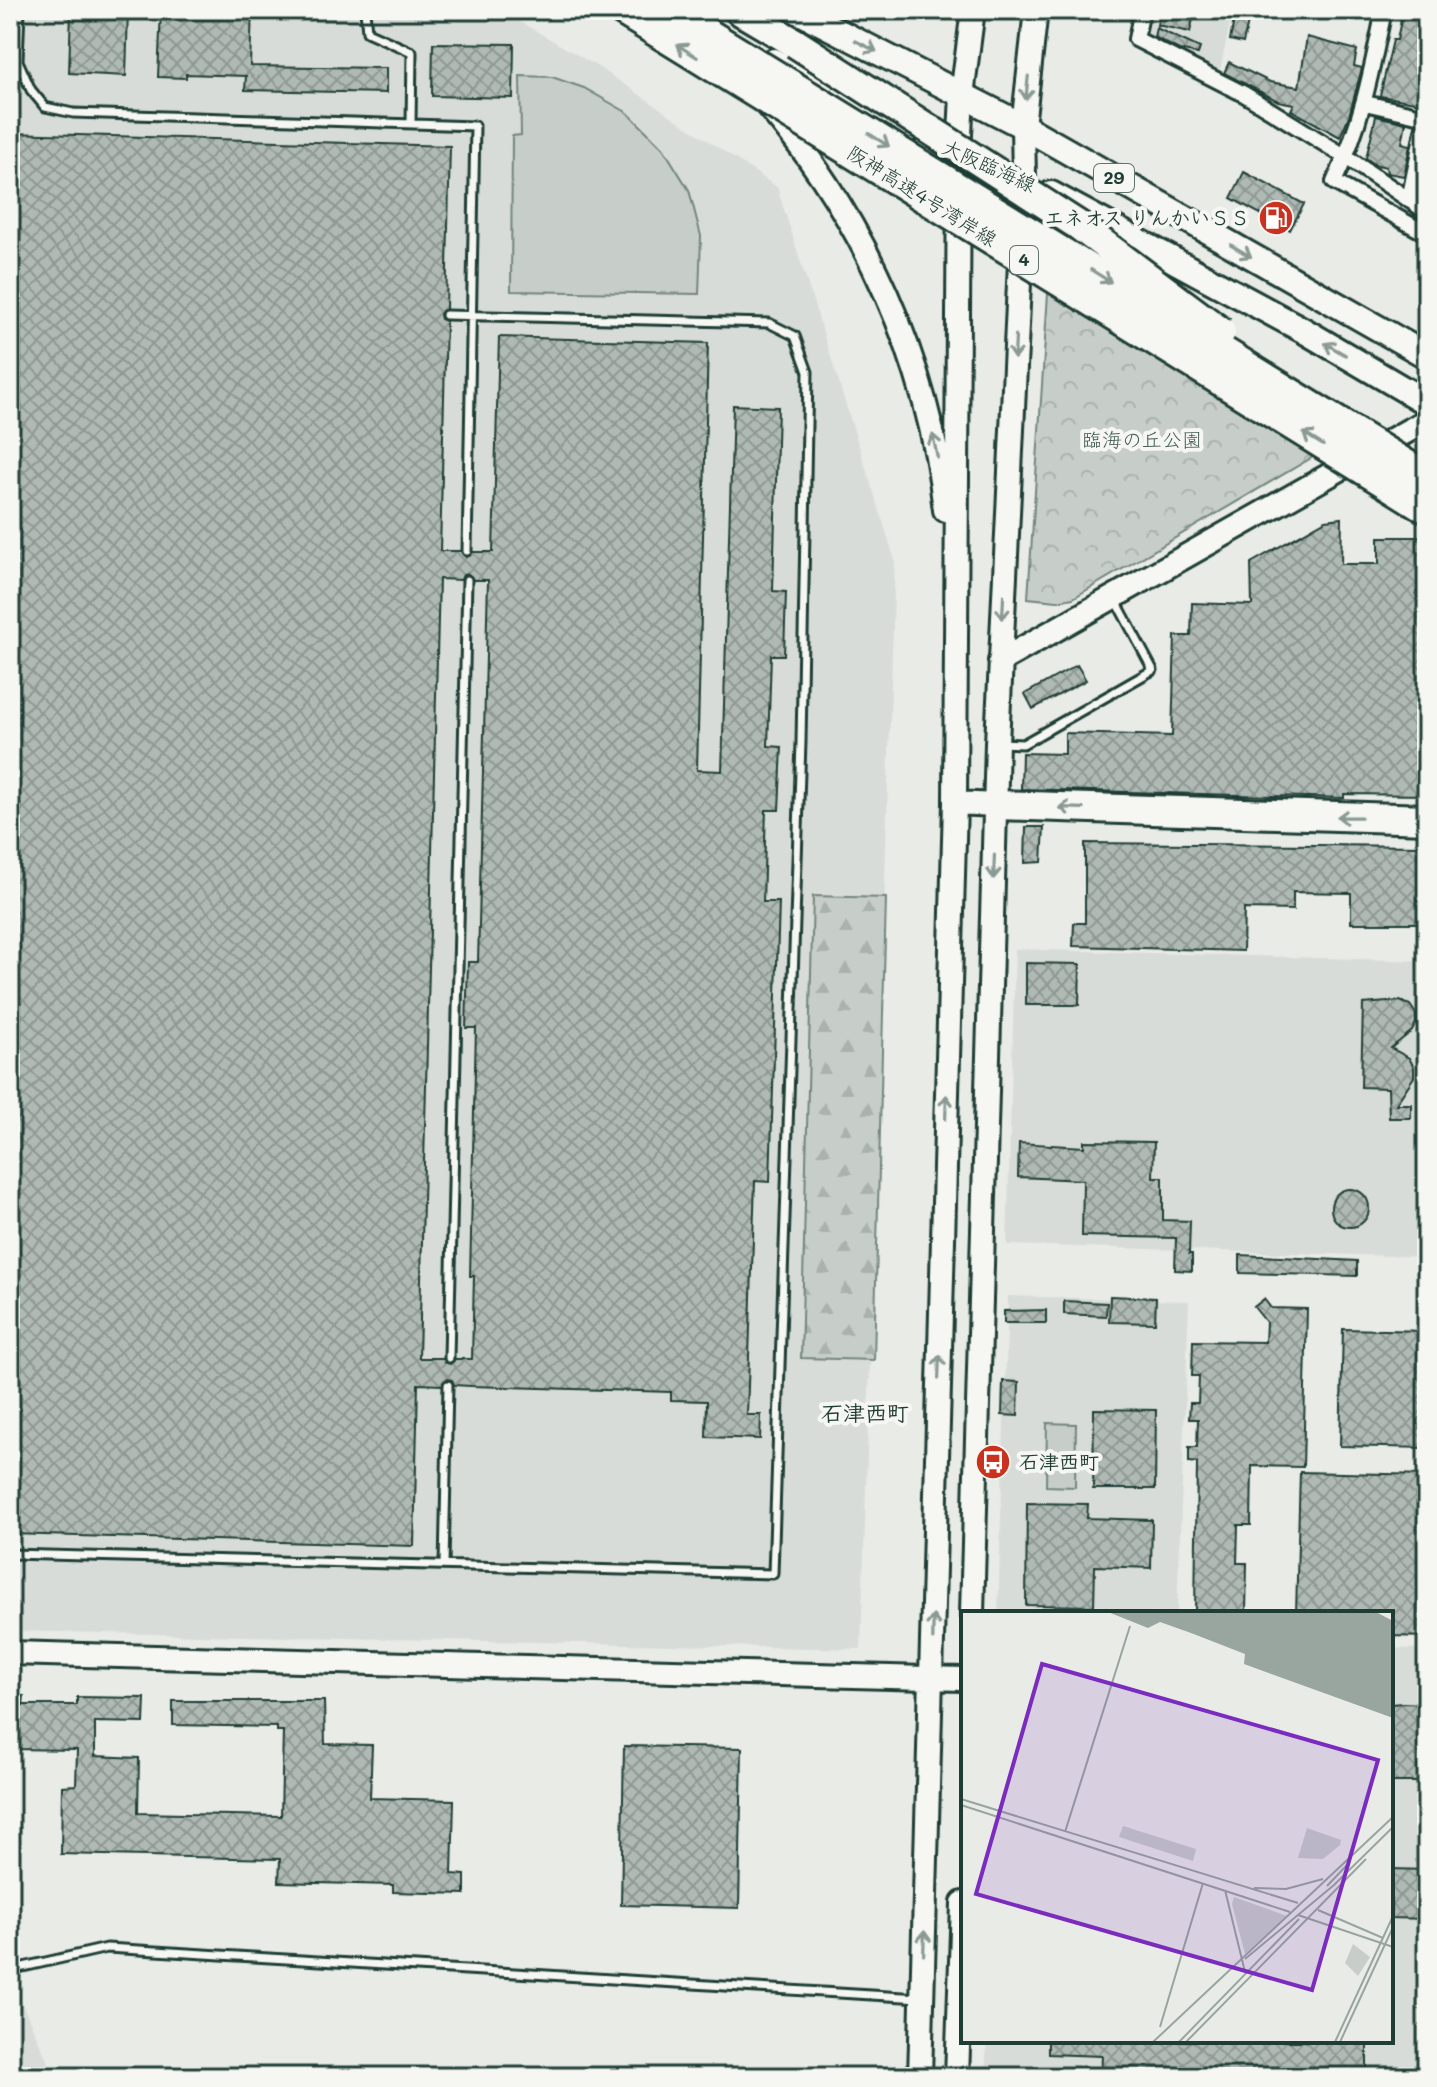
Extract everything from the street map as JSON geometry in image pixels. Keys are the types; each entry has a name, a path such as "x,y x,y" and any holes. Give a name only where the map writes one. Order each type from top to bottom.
{"highway":[{"name":"阪神高速4号湾岸線","path":"621,10 1427,509"},
{"name":"阪神高速4号湾岸線","path":"671,10 1427,474"},
{"path":"739,10 1078,225 1328,409 1427,474"},
{"path":"996,805 1427,819"}],"main road":[{"name":"大阪臨海線","path":"671,10 959,154 1024,179 1303,330 1427,403"},
{"name":"29","path":"796,10 1023,126 1427,356"}],"street":[{"path":"920,2077 955,803 959,154 962,95 973,10"},
{"path":"972,1611 1000,661 1024,179 1023,126 1036,10"},
{"path":"1142,10 1136,39 1244,94 1427,212"},
{"path":"1384,10 1365,103 1334,182 1427,234"},
{"path":"699,23 778,119 822,179 854,230 894,313 922,396 941,475 957,634"},
{"path":"1365,103 1426,117 1422,169 1409,200"},
{"path":"1000,661 1427,420"},
{"path":"955,803 996,805"},
{"path":"10,1653 961,1679"},
{"path":"957,2077 961,1961"}],"lane":[{"path":"20,10 18,61 31,90 45,107 73,113 475,126 467,551"},
{"path":"365,10 367,32 412,52 411,124"},
{"path":"10,1554 773,1574 801,727 808,372 795,336 769,323 446,315"},
{"path":"449,1358 467,580"},
{"path":"997,743 1023,744 1153,670 1114,598"},
{"path":"444,1565 448,1385"},
{"path":"10,1970 107,1948 922,1998"}],"shaded area":[{"path":"10,10 500,10 600,68 777,187 895,560 861,1649 10,1631"},
{"path":"1147,10 1233,10 1219,75 1141,38"},
{"path":"1015,949 1427,961 1427,1257 1007,1245"},
{"path":"1008,1296 1189,1301 1177,1611 998,1611"},
{"path":"1393,1648 1427,1649 1427,2077 985,2077 987,2043 1393,2043"},
{"path":"10,1977 55,2077 10,2077"}],"green space":[{"path":"520,76 552,77 584,88 628,113 663,148 689,190 701,236 699,294 511,291 512,136 521,135"},
{"name":"臨海の丘公園","path":"1050,263 1335,444 1073,598 1057,601 1028,598"},
{"path":"813,896 886,898 874,1360 801,1358"},
{"path":"1047,1423 1076,1424 1075,1487 1046,1486"}],"building":[{"path":"71,10 128,10 126,76 69,73"},
{"path":"161,10 252,10 250,66 386,68 386,93 245,90 246,76 186,74 186,78 158,77"},
{"path":"1167,10 1195,10 1190,32 1157,25 1160,12 1166,13"},
{"path":"1236,10 1251,10 1243,43 1230,40"},
{"path":"1403,10 1427,10 1427,104 1380,96"},
{"path":"1156,28 1200,48 1198,54 1179,50 1154,37"},
{"path":"1307,37 1357,50 1354,66 1362,68 1340,137 1291,110 1294,104 1278,101 1224,73 1229,62 1270,82 1299,87"},
{"path":"433,43 514,44 513,98 432,96"},
{"path":"1376,116 1406,123 1402,143 1410,145 1404,176 1387,173 1386,167 1366,158"},
{"path":"10,133 450,146 446,309 440,314 441,319 446,321 440,551 461,551 466,557 473,552 493,552 499,337 708,343 697,770 722,771 733,405 778,407 773,591 786,592 784,655 771,655 768,746 782,747 779,810 766,810 763,902 779,902 770,1182 755,1181 747,1415 761,1415 760,1439 706,1437 707,1401 671,1400 671,1392 471,1386 454,1385 452,1380 447,1379 442,1385 418,1384 414,1546 10,1534","holes":["468,574 473,580 488,580 478,962 468,962 466,1028 476,1028 470,1276 474,1276 472,1359 455,1359 450,1364 443,1358 419,1358 439,579 461,580 463,575"]},
{"path":"1244,172 1304,204 1290,230 1231,198"},
{"path":"1342,518 1341,564 1379,564 1379,537 1427,537 1427,795 1344,794 1344,798 1021,789 1022,753 1065,754 1065,733 1172,736 1175,636 1191,636 1192,603 1252,605 1251,563 1326,520"},
{"path":"1077,665 1086,680 1033,709 1025,694"},
{"path":"1026,827 1044,827 1042,862 1025,863"},
{"path":"1085,843 1427,846 1427,923 1351,923 1351,893 1293,892 1293,910 1244,909 1243,951 1073,946 1074,923 1085,923"},
{"path":"1026,963 1080,964 1079,1005 1026,1005"},
{"path":"1400,1001 1410,1005 1416,1014 1412,1031 1391,1048 1409,1058 1414,1067 1414,1077 1396,1104 1411,1104 1411,1118 1389,1118 1388,1088 1361,1087 1363,1004"},
{"path":"1084,1141 1154,1142 1153,1177 1163,1177 1163,1220 1190,1221 1192,1271 1175,1270 1176,1238 1082,1236 1083,1180 1018,1177 1019,1143 1084,1147"},
{"path":"1350,1189 1363,1195 1369,1208 1363,1221 1350,1227 1337,1221 1331,1208 1337,1195"},
{"path":"1240,1255 1357,1261 1357,1276 1240,1273"},
{"path":"1110,1296 1156,1298 1155,1323 1109,1322"},
{"path":"1264,1299 1271,1308 1307,1309 1303,1467 1252,1466 1251,1525 1238,1525 1237,1563 1247,1563 1246,1611 1195,1611 1197,1463 1189,1462 1189,1447 1197,1447 1198,1419 1189,1419 1190,1403 1198,1403 1199,1376 1192,1376 1193,1341 1265,1342 1266,1322 1254,1307"},
{"path":"1064,1301 1107,1303 1106,1316 1064,1314"},
{"path":"1046,1310 1046,1323 1004,1323 1004,1311"},
{"path":"1343,1329 1427,1331 1427,1448 1340,1446"},
{"path":"1003,1381 1019,1382 1018,1416 1002,1415"},
{"path":"1094,1409 1156,1410 1155,1489 1093,1489"},
{"path":"1300,1472 1427,1475 1427,1637 1393,1636 1393,1611 1296,1611"},
{"path":"1027,1503 1088,1504 1087,1518 1152,1520 1151,1568 1095,1566 1094,1606 1026,1605"},
{"path":"10,1696 24,1696 23,1705 77,1705 77,1697 145,1698 144,1723 95,1722 95,1756 139,1758 138,1813 281,1816 283,1731 277,1731 277,1727 173,1725 173,1701 324,1701 325,1744 372,1745 370,1798 454,1800 452,1874 465,1875 465,1894 393,1892 393,1885 279,1882 280,1859 61,1854 62,1786 76,1785 77,1750 10,1749"},
{"path":"1393,1704 1425,1704 1427,1782 1393,1782"},
{"path":"624,1746 742,1748 739,1908 621,1905"},
{"path":"1393,1869 1427,1870 1427,1919 1393,1918"},
{"path":"1048,2043 1367,2043 1367,2074 1305,2072 1304,2077 1101,2077 1102,2056 1048,2054"}],"place":[{"name":"エネオス りんかいＳＳ","path":"1276,218"},
{"name":"石津西町","path":"993,1462"}],"district":[{"name":"石津西町","path":"865,1413"}]}
